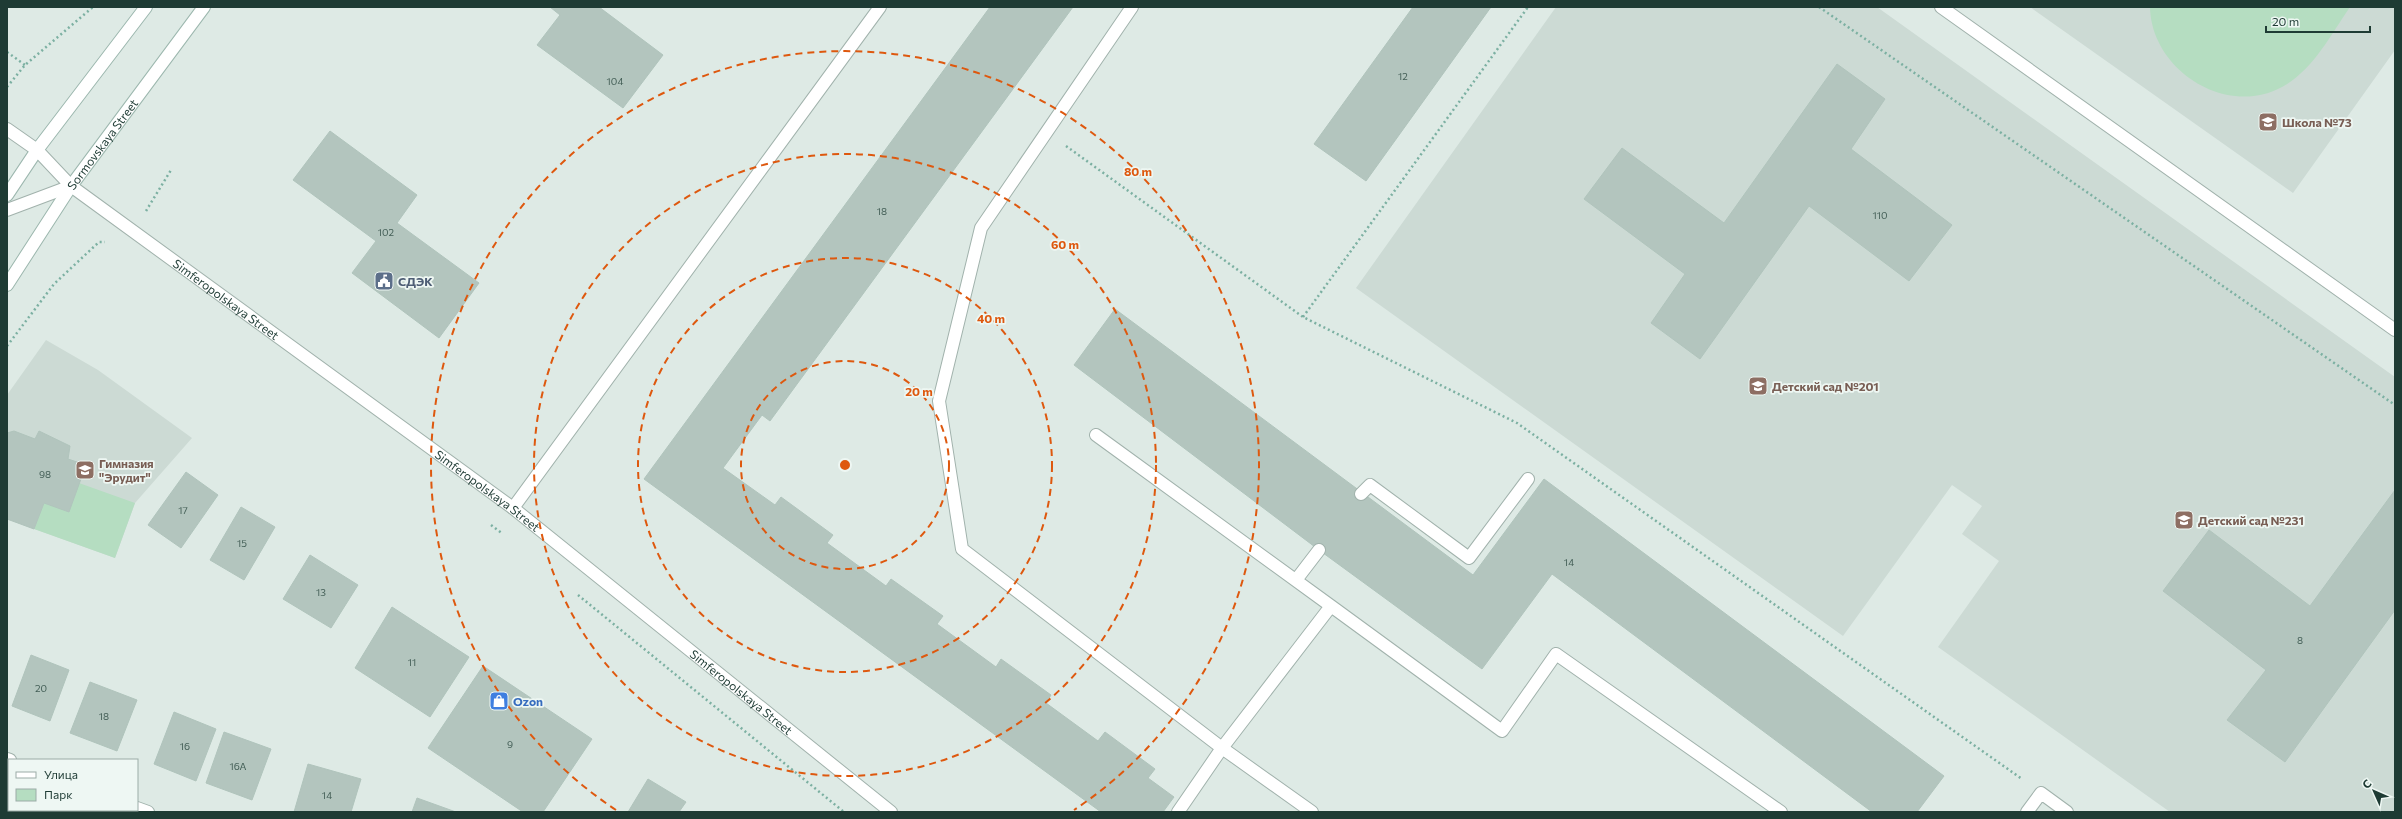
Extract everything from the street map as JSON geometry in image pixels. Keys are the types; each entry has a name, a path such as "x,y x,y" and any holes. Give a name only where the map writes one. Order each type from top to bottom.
{"street":[{"path":"7,196 37,150 146,7"},
{"name":"Sormovskaya Street","path":"7,285 71,186 204,7"},
{"path":"513,508 880,7"},
{"path":"1132,7 981,228 939,401 962,549 1222,748 1312,812"},
{"path":"1941,7 2395,330"},
{"name":"Simferopolskaya Street","path":"7,129 37,150 71,186 135,230 513,508 891,812"},
{"path":"7,210 71,186"},
{"path":"1096,435 1502,731 1556,654 1781,812"},
{"path":"1361,494 1370,485 1469,558 1528,479"},
{"path":"1296,580 1319,550"},
{"path":"1178,812 1222,748 1331,606"},
{"path":"2027,812 2041,792 2067,812"},
{"path":"138,808 148,812"}],"path":[{"path":"7,87 25,65 93,7"},
{"path":"1303,317 1528,7"},
{"path":"1819,7 2395,405"},
{"path":"7,52 25,65"},
{"path":"1047,133 1303,317 1517,423 2041,792"},
{"path":"7,346 54,284 99,242 121,243 135,230 172,170"},
{"path":"488,523 507,537"},
{"path":"575,592 844,812"}],"shaded area":[{"path":"1556,7 1877,7 2395,377 2395,812 2170,812 1938,647 1999,561 1962,534 1982,506 1952,485 1843,636 1356,288"},
{"name":"Школа №73","path":"2030,7 2395,7 2395,50 2293,193"},
{"name":"Гимназия \"Эрудит\"","path":"46,340 98,370 192,438 135,503 115,558 7,519 7,395"}],"green space":[{"path":"2150,7 2350,7 2320,52 2293,80 2282,87 2260,95 2237,96 2215,92 2195,82 2177,68 2163,50 2154,30"},
{"path":"79,483 135,503 115,558 34,529 44,503"}],"building":[{"path":"550,7 599,7 663,55 623,108 537,45 560,15"},
{"path":"990,7 1073,7 770,421 762,415 723,468 775,505 781,497 833,535 827,543 886,586 891,579 943,616 937,624 996,667 1001,659 1051,695 1046,703 1098,741 1105,732 1155,769 1148,778 1174,797 1163,812 1101,812 644,479"},
{"path":"1413,7 1491,7 1366,181 1314,144"},
{"path":"1837,64 1885,99 1851,149 1952,225 1909,281 1809,206 1700,359 1651,323 1685,274 1584,199 1622,148 1724,223"},
{"path":"330,131 417,195 397,223 479,283 439,338 352,273 376,241 293,180"},
{"path":"1115,309 1473,575 1544,479 1944,776 1917,812 1872,812 1552,574 1482,669 1319,550 1074,365"},
{"path":"14,431 35,439 39,431 70,446 68,459 86,465 69,512 44,503 34,529 7,519 7,433"},
{"path":"186,472 218,495 181,548 148,525"},
{"path":"2395,490 2395,610 2285,762 2227,720 2266,670 2163,591 2209,530 2310,606"},
{"path":"241,507 275,527 244,580 210,560"},
{"path":"310,555 358,585 331,628 283,599"},
{"path":"392,607 469,657 430,717 355,668"},
{"path":"31,655 69,670 50,721 12,706"},
{"path":"483,666 592,739 543,812 523,812 428,748"},
{"path":"90,682 137,700 117,751 70,733"},
{"path":"174,712 216,729 196,781 154,764"},
{"path":"224,732 271,749 252,800 206,783"},
{"path":"308,764 361,779 351,812 294,812"},
{"path":"648,779 686,802 679,812 628,812"},
{"path":"417,798 456,812 412,812"},
{"path":"7,804 8,811 26,812 7,812"}],"place":[{"name":"Школа №73","path":"2268,122"},
{"name":"СДЭК","path":"384,281"},
{"name":"Детский сад №201","path":"1758,386"},
{"name":"Гимназия \"Эрудит\"","path":"85,470"},
{"name":"Детский сад №231","path":"2184,520"},
{"name":"Ozon","path":"499,701"}]}
